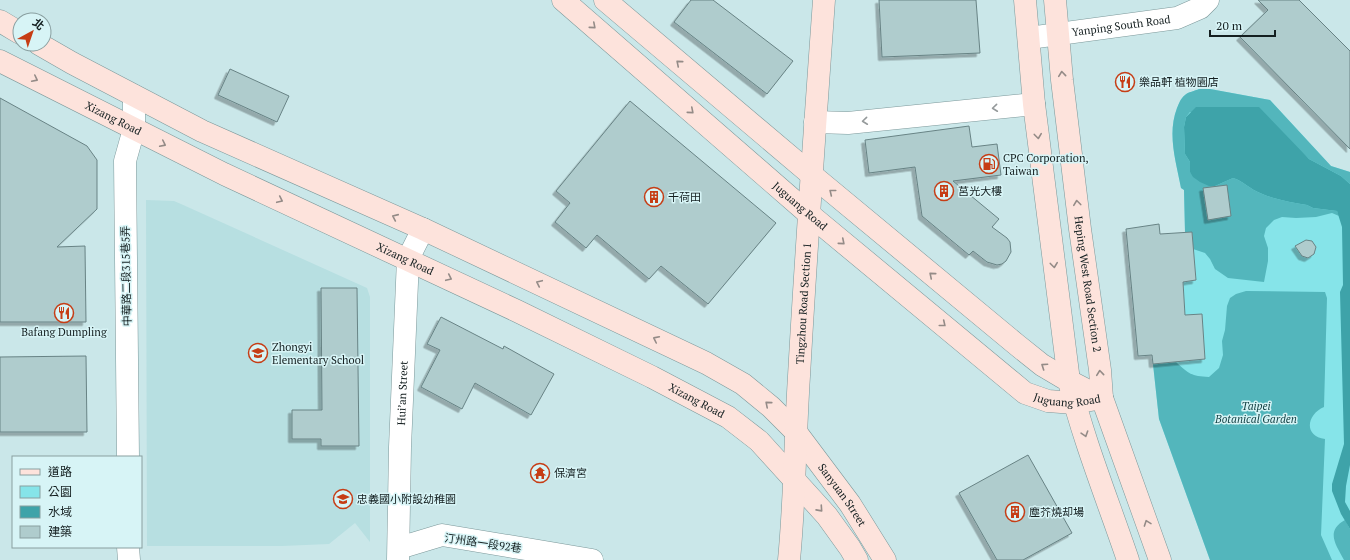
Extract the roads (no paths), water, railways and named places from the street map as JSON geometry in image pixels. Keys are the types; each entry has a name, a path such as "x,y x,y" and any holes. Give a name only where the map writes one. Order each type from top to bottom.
{"street":[{"name":"Juguang Road","path":"564,0 809,214 1025,393 1048,400 1074,403 1102,398"},
{"name":"Juguang Road","path":"605,0 813,176 1017,345 1042,365 1102,398"},
{"name":"Tingzhou Road Section 1","path":"789,560 792,533 796,432 809,214 813,176 815,122 824,0"},
{"path":"1025,0 1034,104 1069,381 1074,403 1128,560"},
{"name":"Heping West Road Section 2","path":"1055,0 1080,229 1100,370 1102,398 1160,560"},
{"name":"Yanping South Road","path":"1029,38 1177,18 1200,8 1208,0"},
{"path":"0,21 12,28"},
{"path":"52,51 202,131 423,229 706,362 743,384 771,407 796,432"},
{"name":"Xizang Road","path":"0,61 224,174 408,259 631,367 728,416 759,441 794,480"},
{"name":"中華路二段315巷5弄","path":"128,456 125,161 134,129 134,96"},
{"path":"815,122 848,123 1034,104"},
{"name":"Hui’an Street","path":"398,554 400,447 408,259 423,229"},
{"name":"Sanyuan Street","path":"796,432 850,504 885,560"},
{"path":"794,480 827,516 857,560"},
{"name":"汀州路一段92巷","path":"398,554 442,535 592,560"},
{"path":"128,548 128,560"}],"water":[{"path":"1196,107 1259,107 1309,159 1341,176 1350,184 1350,465 1345,502 1350,511 1350,529 1341,514 1332,491 1332,484 1344,444 1340,292 1343,285 1342,227 1337,211 1313,208 1307,205 1272,197 1256,191 1233,178 1215,186 1209,186 1193,177 1190,172 1190,162 1185,154 1184,127 1186,117"}],"place":[{"name":"樂品軒 植物園店","path":"1125,82"},
{"name":"CPC Corporation, Taiwan","path":"989,164"},
{"name":"莒光大樓","path":"944,191"},
{"name":"千荷田","path":"654,197"},
{"name":"Bafang Dumpling","path":"64,313"},
{"name":"Zhongyi Elementary School","path":"258,353"},
{"name":"保濟宮","path":"540,473"},
{"name":"忠義國小附設幼稚園","path":"343,499"},
{"name":"塵芥燒却場","path":"1015,512"}],"park label":[{"name":"Taipei Botanical Garden","path":"1256,412"}]}
